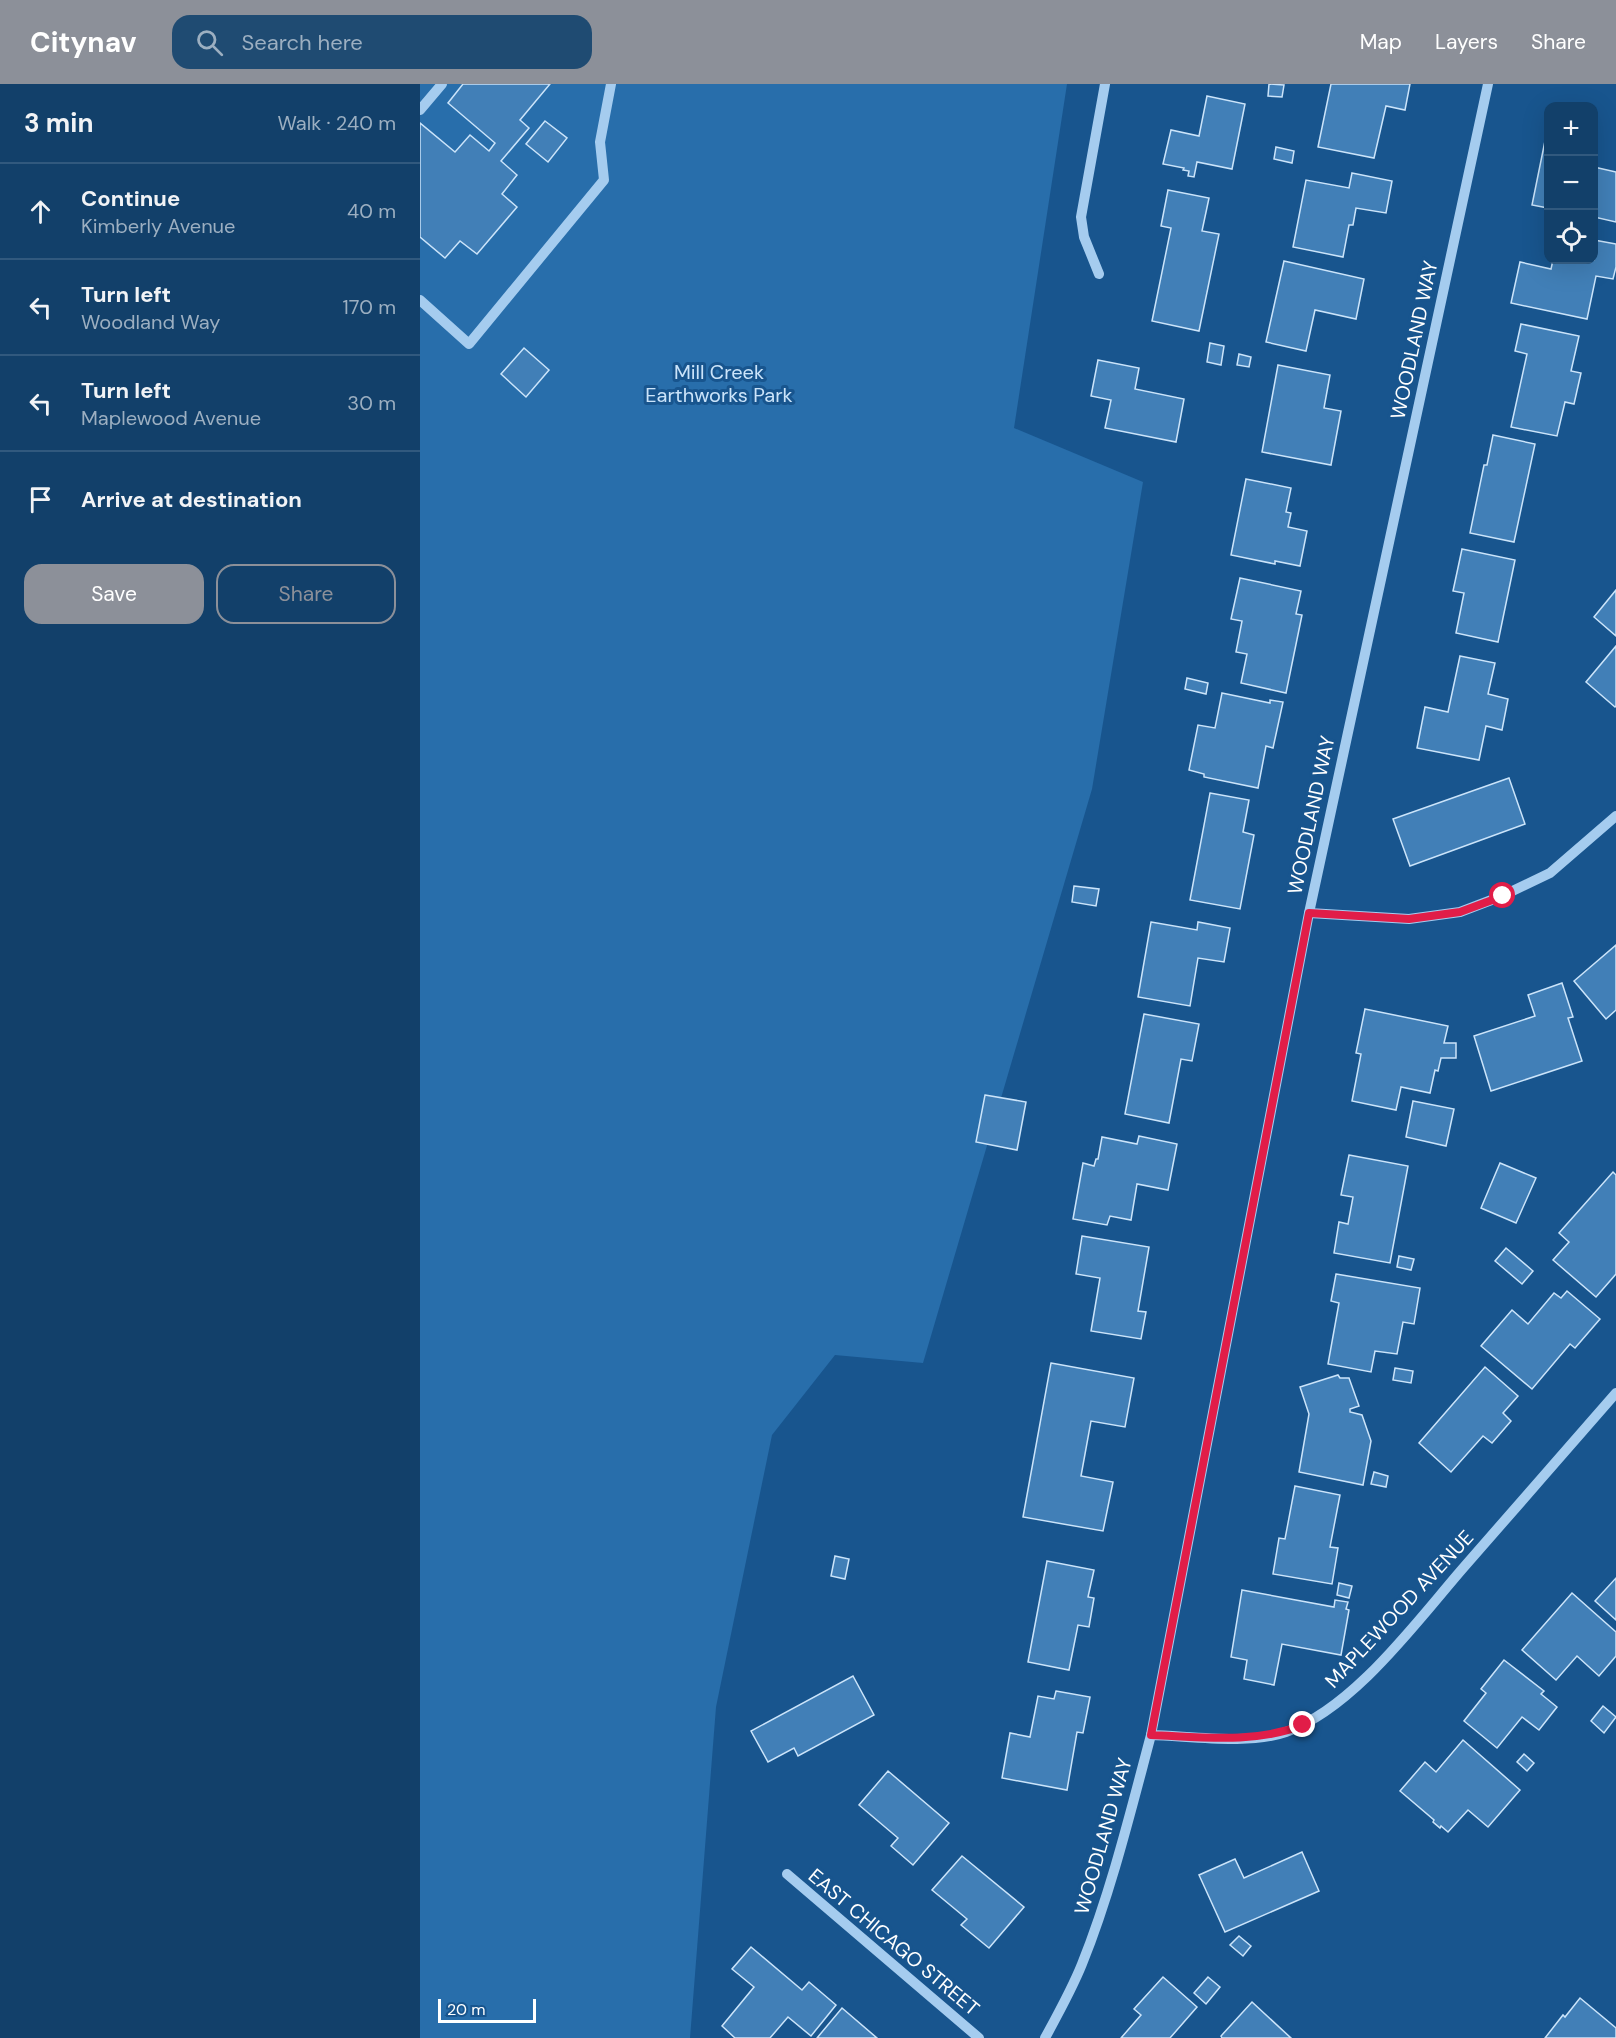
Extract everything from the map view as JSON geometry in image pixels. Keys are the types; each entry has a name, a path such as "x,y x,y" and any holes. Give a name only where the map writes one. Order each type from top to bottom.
{"street":[{"path":"420,110 442,84"},
{"path":"420,300 469,344 604,180 600,142 610,84"},
{"path":"1099,274 1084,237 1081,217 1105,84"},
{"name":"WOODLAND WAY","path":"1045,2038 1081,1966 1093,1934 1151,1735 1309,913 1488,84"},
{"path":"1309,913 1409,919 1460,912 1503,896 1550,873 1616,816"},
{"name":"MAPLEWOOD AVENUE","path":"1151,1735 1263,1737 1284,1733 1303,1725 1339,1703 1391,1651 1616,1393"},
{"name":"EAST CHICAGO STREET","path":"787,1874 979,2038"}],"green space":[{"name":"Mill Creek Earthworks Park","path":"420,84 1067,84 1014,428 1143,482 1092,789 923,1363 835,1355 772,1435 716,1707 690,2038 420,2038"}],"building":[{"path":"463,84 550,84 520,120 529,128 501,161 517,175 502,194 517,207 477,254 460,241 445,258 420,237 420,123 455,152 470,135 489,151 495,143 448,103"},
{"path":"1269,84 1284,85 1282,97 1268,96"},
{"path":"1331,84 1410,84 1405,110 1386,106 1374,158 1318,147"},
{"path":"1207,96 1245,104 1232,169 1197,162 1194,177 1188,176 1189,171 1183,170 1184,168 1163,164 1171,130 1199,136"},
{"path":"545,121 567,138 548,162 526,144"},
{"path":"1544,146 1544,207 1532,205"},
{"path":"1276,147 1294,151 1292,163 1274,159"},
{"path":"1598,168 1616,172 1616,222 1598,218"},
{"path":"1352,173 1392,181 1386,213 1356,208 1353,225 1349,225 1343,257 1293,247 1306,180 1349,188"},
{"path":"1168,190 1209,198 1202,231 1219,234 1199,331 1152,321 1171,228 1161,226"},
{"path":"1598,241 1616,244 1616,267 1613,279 1596,276 1587,319 1511,303 1520,262 1551,269 1552,264 1598,264"},
{"path":"1284,261 1364,279 1356,319 1315,310 1306,351 1266,342"},
{"path":"1521,324 1579,336 1571,371 1581,373 1574,404 1565,402 1557,436 1511,427 1527,354 1515,351"},
{"path":"1210,343 1224,346 1221,365 1207,362"},
{"path":"524,348 549,370 526,397 501,374"},
{"path":"1239,354 1251,357 1249,367 1237,365"},
{"path":"1098,360 1139,368 1135,389 1184,399 1176,442 1105,428 1111,400 1091,396"},
{"path":"1278,365 1330,375 1324,408 1341,411 1331,465 1262,452"},
{"path":"1493,435 1535,444 1514,542 1470,533 1484,465 1487,465"},
{"path":"1246,479 1291,488 1286,512 1291,513 1288,527 1307,531 1300,566 1275,561 1275,564 1231,555"},
{"path":"1462,549 1515,560 1498,642 1456,633 1464,593 1453,591"},
{"path":"1240,578 1301,591 1296,614 1302,615 1286,693 1241,683 1247,654 1236,652 1242,621 1231,619"},
{"path":"1616,590 1616,636 1594,617"},
{"path":"1616,646 1616,706 1615,707 1586,682"},
{"path":"1460,656 1495,663 1488,694 1508,699 1502,730 1486,726 1479,760 1417,748 1425,707 1448,712"},
{"path":"1187,678 1208,683 1206,694 1185,689"},
{"path":"1222,693 1270,703 1270,700 1283,702 1273,748 1266,746 1258,788 1204,777 1204,774 1189,770 1198,725 1215,728"},
{"path":"1509,778 1525,824 1410,866 1393,819"},
{"path":"1210,793 1249,800 1243,832 1254,835 1240,909 1190,900"},
{"path":"1074,886 1099,889 1096,906 1072,902"},
{"path":"1151,922 1197,930 1198,922 1230,928 1224,962 1198,958 1190,1006 1138,997"},
{"path":"1616,945 1616,1010 1606,1019 1574,981"},
{"path":"1562,983 1573,1017 1568,1018 1582,1061 1491,1091 1474,1036 1535,1016 1528,995"},
{"path":"1365,1009 1448,1026 1444,1043 1456,1043 1456,1058 1441,1058 1438,1071 1435,1070 1430,1093 1401,1087 1396,1110 1352,1101 1361,1054 1356,1053"},
{"path":"1144,1014 1199,1024 1192,1061 1181,1059 1169,1123 1125,1114"},
{"path":"985,1095 1026,1102 1017,1150 976,1142"},
{"path":"1413,1101 1454,1109 1446,1146 1406,1137"},
{"path":"1139,1136 1177,1144 1168,1190 1137,1184 1131,1220 1110,1216 1107,1225 1073,1219 1083,1163 1094,1166 1098,1159 1102,1137 1137,1144"},
{"path":"1349,1155 1408,1166 1390,1263 1334,1253 1339,1222 1348,1224 1353,1197 1341,1195"},
{"path":"1500,1163 1536,1178 1516,1223 1481,1208"},
{"path":"1613,1172 1616,1175 1616,1274 1596,1297 1553,1260 1569,1242 1559,1233"},
{"path":"1082,1236 1149,1247 1138,1311 1146,1312 1141,1339 1091,1331 1100,1278 1076,1274"},
{"path":"1506,1248 1533,1271 1522,1284 1495,1261"},
{"path":"1399,1256 1414,1259 1411,1270 1397,1267"},
{"path":"1336,1274 1420,1288 1414,1324 1403,1322 1397,1354 1375,1351 1371,1372 1328,1364 1339,1303 1331,1301"},
{"path":"1567,1291 1600,1319 1575,1348 1570,1344 1532,1389 1481,1346 1512,1310 1528,1324 1554,1293 1561,1298"},
{"path":"1051,1363 1134,1378 1125,1427 1091,1421 1081,1476 1113,1482 1103,1531 1023,1517"},
{"path":"1485,1367 1518,1396 1503,1413 1511,1421 1492,1443 1483,1436 1451,1472 1419,1443"},
{"path":"1395,1368 1413,1371 1411,1383 1393,1380"},
{"path":"1338,1375 1340,1378 1349,1378 1359,1406 1350,1409 1350,1412 1362,1415 1371,1441 1363,1485 1299,1472 1309,1414 1300,1387"},
{"path":"1374,1472 1388,1476 1386,1487 1371,1484"},
{"path":"1295,1486 1340,1495 1330,1547 1338,1548 1332,1584 1273,1574 1279,1538 1285,1539"},
{"path":"835,1556 849,1559 845,1579 831,1576"},
{"path":"1047,1561 1094,1570 1088,1597 1094,1598 1089,1627 1078,1625 1069,1670 1028,1662"},
{"path":"1616,1578 1616,1620 1595,1601"},
{"path":"1339,1583 1352,1586 1349,1598 1337,1595"},
{"path":"1242,1590 1334,1607 1335,1600 1348,1602 1346,1609 1349,1610 1341,1655 1282,1644 1274,1685 1244,1679 1247,1660 1231,1657"},
{"path":"1572,1593 1616,1632 1616,1656 1599,1676 1577,1656 1556,1680 1522,1650"},
{"path":"1504,1660 1544,1691 1541,1694 1557,1707 1539,1730 1522,1717 1497,1748 1464,1721 1486,1693 1481,1689"},
{"path":"853,1676 874,1715 798,1756 794,1748 768,1762 751,1731"},
{"path":"1056,1691 1090,1697 1083,1733 1077,1732 1067,1790 1002,1778 1010,1733 1030,1737 1038,1696 1054,1699"},
{"path":"1603,1706 1616,1717 1604,1733 1591,1721"},
{"path":"1463,1740 1520,1790 1488,1827 1468,1810 1448,1832 1441,1826 1440,1828 1400,1791 1425,1762 1436,1772"},
{"path":"1524,1754 1534,1763 1527,1771 1517,1762"},
{"path":"888,1771 949,1823 913,1865 891,1846 898,1838 859,1805"},
{"path":"1302,1852 1319,1891 1225,1932 1199,1875 1235,1859 1244,1878"},
{"path":"962,1856 1024,1907 989,1948 961,1925 967,1919 932,1890"},
{"path":"1239,1936 1251,1946 1243,1956 1230,1945"},
{"path":"751,1947 802,1990 809,1982 836,2005 811,2036 788,2017 770,2038 735,2038 722,2026 754,1987 732,1969"},
{"path":"1163,1977 1197,2007 1170,2038 1121,2038 1141,2015 1134,2009"},
{"path":"1208,1977 1220,1987 1206,2004 1194,1993"},
{"path":"1580,1998 1616,2028 1616,2038 1545,2038"},
{"path":"1252,2002 1291,2038 1222,2038 1221,2036"},
{"path":"842,2008 877,2038 817,2038"}],"route":[{"path":"1303,1725 1284,1733 1263,1737 1151,1735 1309,913 1409,919 1460,912 1503,896"}]}
